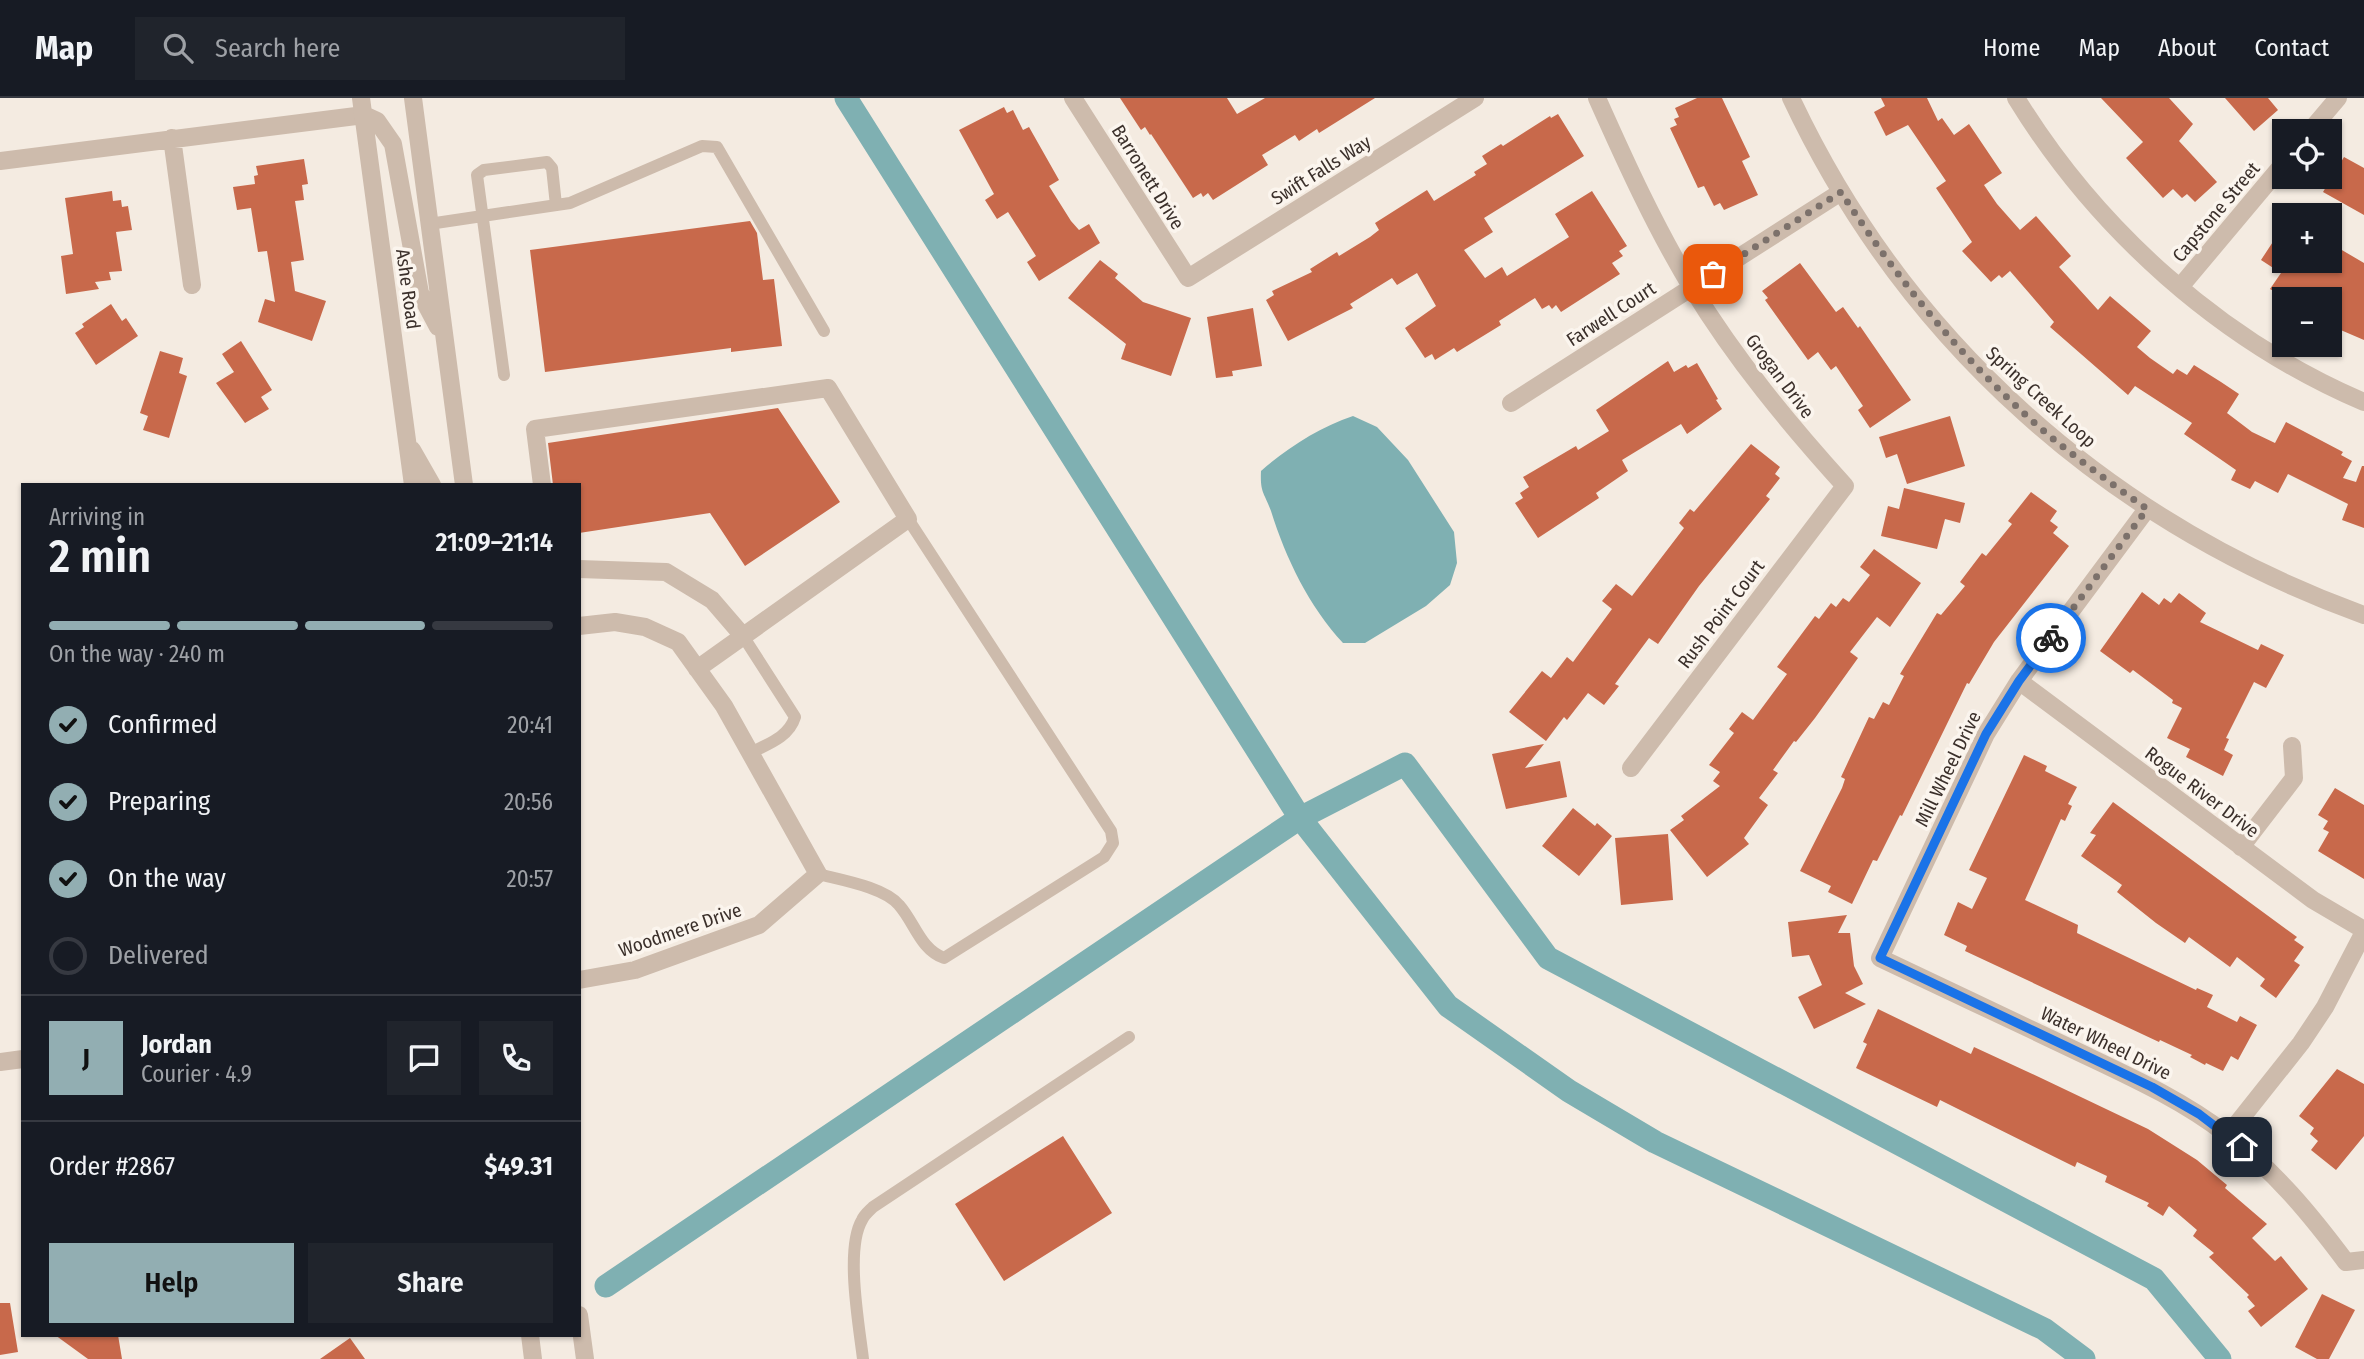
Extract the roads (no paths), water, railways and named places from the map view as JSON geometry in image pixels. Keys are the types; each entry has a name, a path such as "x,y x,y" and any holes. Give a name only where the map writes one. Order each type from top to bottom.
{"street":[{"name":"Ashe Road","path":"413,98 464,483"},
{"name":"Barronett Drive","path":"1073,98 1188,278"},
{"name":"Swift Falls Way","path":"1188,278 1475,98"},
{"name":"Grogan Drive","path":"1597,98 1633,180 1692,288 1760,388 1845,486"},
{"name":"Spring Creek Loop","path":"1791,98 1841,192 1894,271 1965,356 2014,405 2077,458 2147,509 2210,547 2272,578 2364,615"},
{"path":"2016,98 2073,179 2119,231 2180,287 2223,322 2281,360 2364,402"},
{"path":"2320,119 2338,98"},
{"name":"Ashe Road","path":"363,106 413,483"},
{"path":"0,161 173,138 363,106 393,144 420,293 445,340"},
{"path":"173,138 192,285"},
{"name":"Capstone Street","path":"2180,287 2272,177"},
{"name":"Farwell Court","path":"1511,403 1841,192"},
{"path":"542,483 535,429 828,388 908,519 697,668"},
{"path":"407,441 431,483"},
{"name":"Rush Point Court","path":"1631,768 1845,486"},
{"name":"Mill Wheel Drive","path":"1880,958 1986,734 2019,681 2147,509"},
{"path":"581,569 666,572 712,600 743,636"},
{"path":"581,626 615,622 645,627 678,642 724,706 818,874"},
{"name":"Rogue River Drive","path":"2019,681 2313,900 2364,931"},
{"path":"2241,847 2294,778 2292,746"},
{"name":"Woodmere Drive","path":"581,980 635,970 759,925 818,874"},
{"path":"2228,1135 2301,1043 2325,1007 2364,931"},
{"name":"Water Wheel Drive","path":"1880,958 2152,1087 2199,1114 2271,1172 2355,1261"},
{"path":"0,1062 21,1059"},
{"path":"581,1329 585,1359"},
{"path":"530,1337 533,1359"}],"lane":[{"path":"429,224 570,203 702,146 717,147 824,331"},
{"path":"504,375 477,175 484,170 547,162 551,168 556,205"},
{"path":"818,874 881,892 898,903 927,948 944,958 1104,857 1113,843 1111,831 908,519"},
{"path":"743,636 795,717 792,727 781,736 750,753"},
{"path":"863,1359 854,1272 855,1241 861,1220 873,1207 1129,1037"}],"water":[{"path":"1353,416 1377,427 1408,460 1454,532 1457,563 1450,585 1426,606 1365,643 1343,643 1309,598 1284,547 1261,484 1261,471 1282,454 1316,432"}],"waterway":[{"path":"846,98 1300,818 1448,1006 1569,1091 1655,1142 2044,1329 2084,1359"},
{"path":"606,1286 1300,818 1405,764 1548,958 2154,1279 2220,1359"}]}
